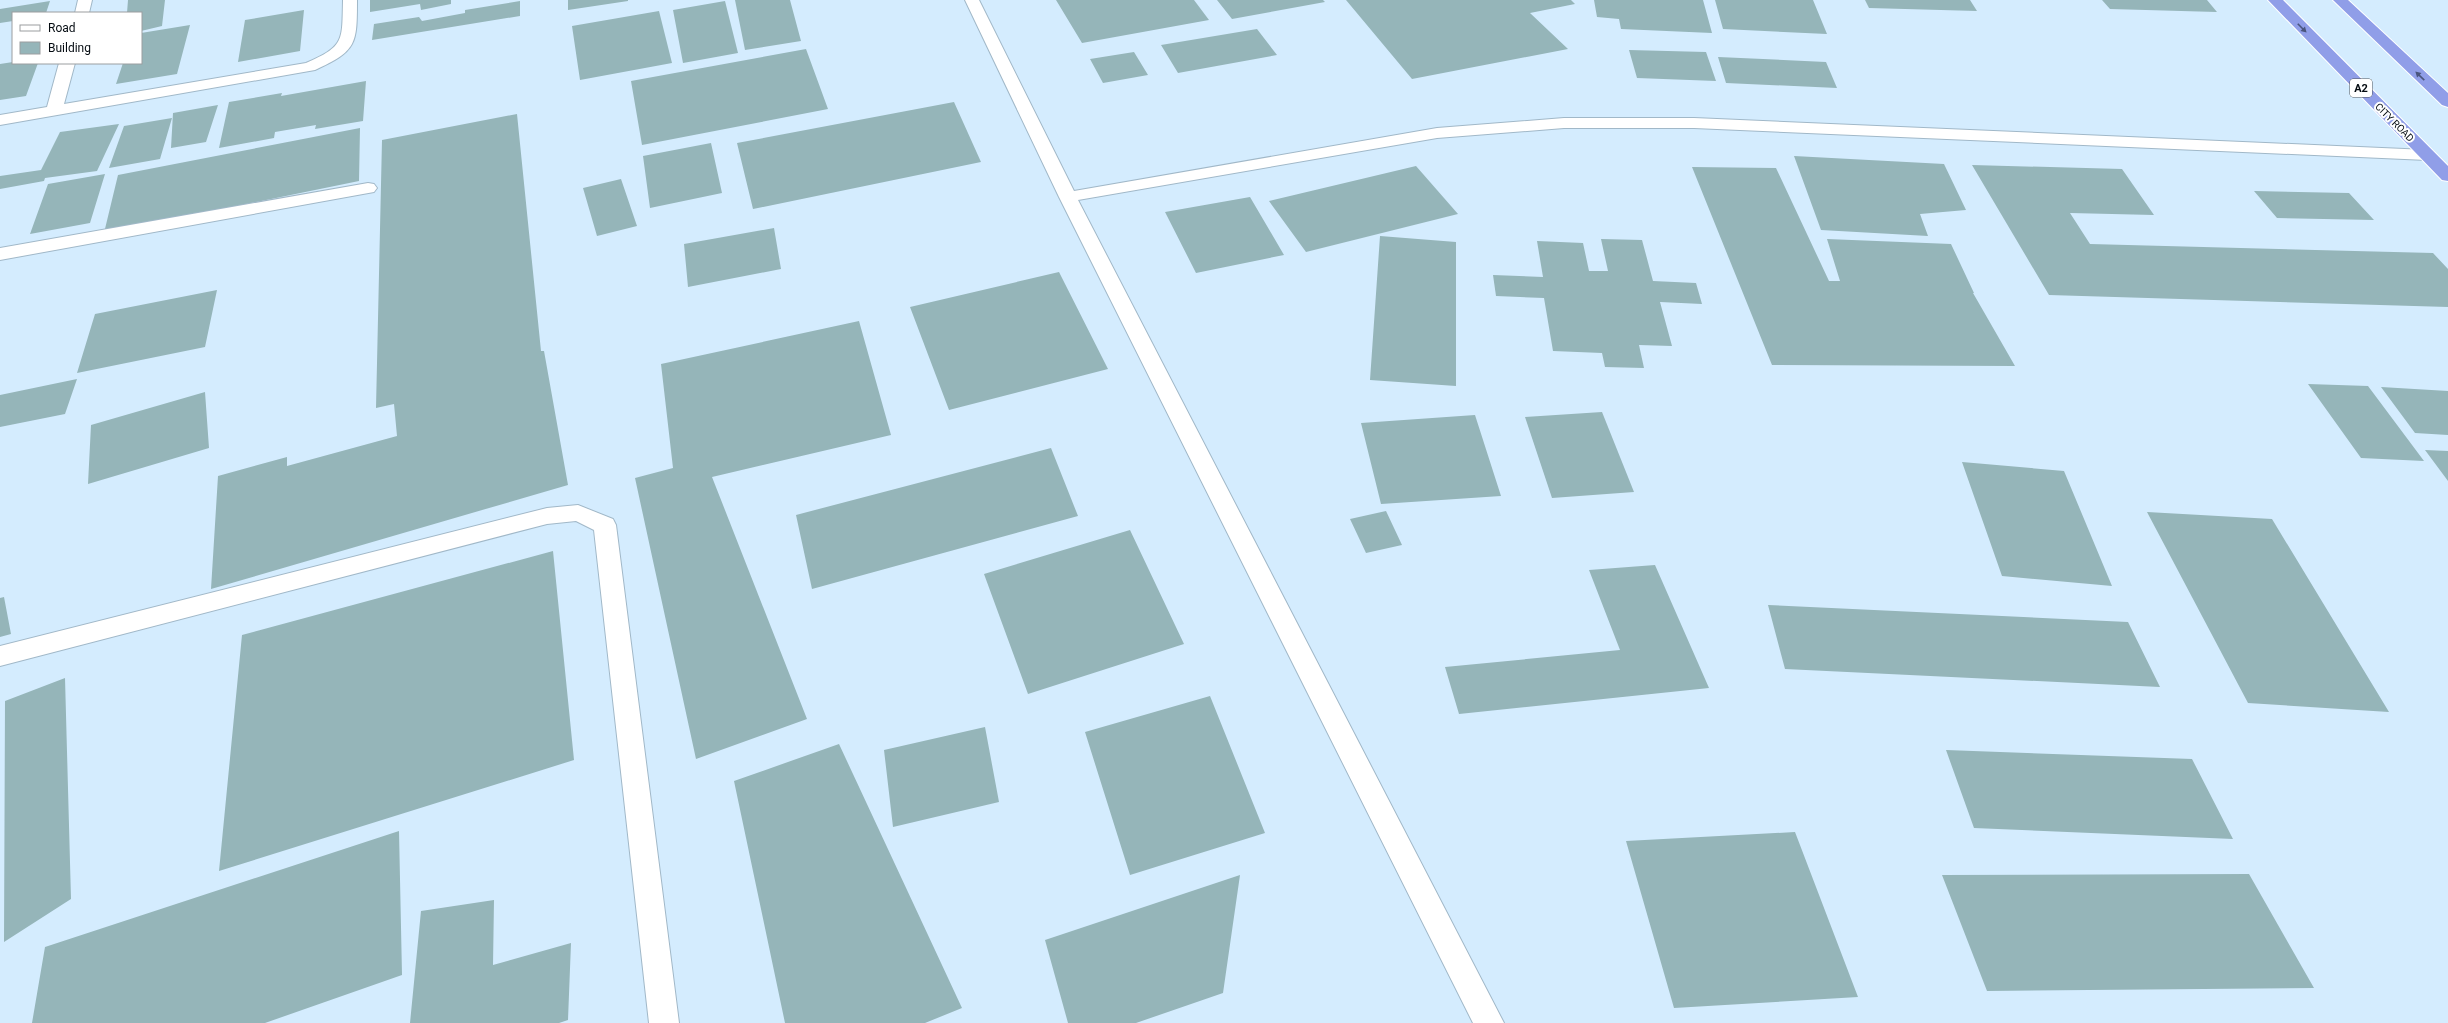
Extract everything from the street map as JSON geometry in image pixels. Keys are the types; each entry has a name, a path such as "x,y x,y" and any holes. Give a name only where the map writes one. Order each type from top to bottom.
{"highway":[{"name":"CITY ROAD","path":"2274,0 2448,176"},
{"path":"2340,0 2448,102"}],"street":[{"path":"82,12 85,0"},
{"path":"0,120 310,67 337,55 349,42 350,0"},
{"path":"972,0 1068,197 1489,1023"},
{"path":"54,111 67,64"},
{"path":"1068,197 1437,133 1564,123 1694,123 2427,154"},
{"path":"0,254 368,188"},
{"path":"0,656 547,516 578,514 605,525 664,1023"}],"building":[{"path":"128,0 165,0 162,26 142,31 142,12 127,12"},
{"path":"370,0 451,0 451,4 421,10 420,4 370,12"},
{"path":"568,0 628,0 628,1 568,10"},
{"path":"735,0 790,0 801,41 745,50"},
{"path":"1056,0 1194,0 1209,20 1082,43"},
{"path":"1217,0 1323,0 1325,2 1232,19"},
{"path":"1346,0 1571,0 1575,4 1530,13 1568,49 1412,79"},
{"path":"1594,0 1703,0 1712,33 1621,29 1619,19 1597,17"},
{"path":"1715,0 1813,0 1827,34 1723,29"},
{"path":"1865,0 1970,0 1977,11 1869,8"},
{"path":"2102,0 2207,0 2217,12 2110,9"},
{"path":"50,1 46,12 12,12 12,21 0,23 0,9"},
{"path":"520,1 520,16 372,40 374,24 419,17 422,21 465,13 465,10"},
{"path":"725,1 738,53 683,63 673,10"},
{"path":"304,10 300,51 238,62 245,20"},
{"path":"659,11 672,63 580,80 572,26"},
{"path":"190,25 177,74 116,84 123,64 142,64 142,33"},
{"path":"1257,29 1277,55 1178,73 1161,45"},
{"path":"806,49 828,109 642,145 631,81"},
{"path":"1629,50 1706,52 1716,81 1637,78"},
{"path":"1134,52 1148,75 1103,83 1090,59"},
{"path":"1718,57 1826,62 1837,88 1726,83"},
{"path":"12,62 12,64 38,64 26,96 0,100 0,64"},
{"path":"366,81 363,121 315,129 316,125 275,132 274,138 219,148 229,102 282,93 281,96"},
{"path":"954,102 981,162 753,209 737,143"},
{"path":"218,105 206,142 171,148 173,113"},
{"path":"517,114 541,351 544,351 568,485 211,589 218,476 287,457 287,466 397,436 394,404 376,408 382,140"},
{"path":"172,118 160,159 109,168 124,126"},
{"path":"119,124 97,171 45,178 44,181 0,189 0,176 41,170 60,132"},
{"path":"360,128 359,181 104,233 118,175"},
{"path":"711,143 722,193 650,208 643,156"},
{"path":"1794,156 1944,164 1966,210 1920,214 1928,236 1821,230"},
{"path":"1972,165 2122,169 2154,215 2070,213 2090,244 2433,253 2448,269 2448,307 2049,295"},
{"path":"1416,166 1458,214 1306,252 1269,201"},
{"path":"1692,167 1776,168 1829,281 1840,281 1827,239 1951,244 1973,293 2015,366 1772,365"},
{"path":"105,174 90,223 30,234 48,184"},
{"path":"621,179 637,226 597,236 583,188"},
{"path":"2254,191 2349,193 2374,220 2277,218"},
{"path":"1250,197 1284,255 1196,273 1165,212"},
{"path":"774,228 781,269 688,287 684,244"},
{"path":"1380,236 1456,242 1456,386 1370,380"},
{"path":"1601,239 1642,240 1653,281 1696,283 1702,304 1660,302 1672,346 1639,345 1644,368 1605,367 1602,353 1553,351 1544,298 1496,296 1493,275 1543,277 1537,241 1583,243 1589,271 1608,271"},
{"path":"1059,272 1108,369 949,410 910,307"},
{"path":"217,290 205,347 77,373 95,314"},
{"path":"859,321 891,435 712,477 807,719 696,759 635,478 673,468 661,364"},
{"path":"77,379 65,414 0,427 0,395"},
{"path":"2308,384 2368,386 2424,461 2361,458"},
{"path":"2381,387 2448,391 2448,435 2415,433"},
{"path":"205,392 209,448 88,484 91,425"},
{"path":"1602,412 1634,492 1552,498 1525,417"},
{"path":"1475,415 1501,496 1381,504 1361,423"},
{"path":"1051,448 1078,516 812,589 796,515"},
{"path":"2425,450 2448,451 2448,481"},
{"path":"1962,462 2064,471 2112,586 2002,576"},
{"path":"1386,511 1402,545 1366,553 1350,519"},
{"path":"2147,512 2272,519 2389,712 2248,703"},
{"path":"1130,530 1184,644 1028,694 984,574"},
{"path":"553,551 574,760 219,871 242,635"},
{"path":"1655,565 1709,688 1459,714 1445,667 1620,650 1589,570"},
{"path":"4,597 11,634 0,637 0,598"},
{"path":"1768,605 2128,622 2160,687 1785,669"},
{"path":"65,678 71,899 4,942 5,701"},
{"path":"1210,696 1265,833 1130,875 1085,732"},
{"path":"985,727 999,802 893,827 884,750"},
{"path":"839,744 962,1008 925,1023 785,1023 734,781"},
{"path":"1946,750 2192,759 2233,839 1974,828"},
{"path":"399,831 402,975 265,1023 32,1023 45,947"},
{"path":"1795,832 1858,997 1674,1008 1626,841"},
{"path":"2249,874 2314,988 1987,991 1942,875"},
{"path":"1240,875 1223,993 1136,1023 1068,1023 1045,940"},
{"path":"494,900 493,965 571,943 568,1020 559,1023 410,1023 421,911"}]}
